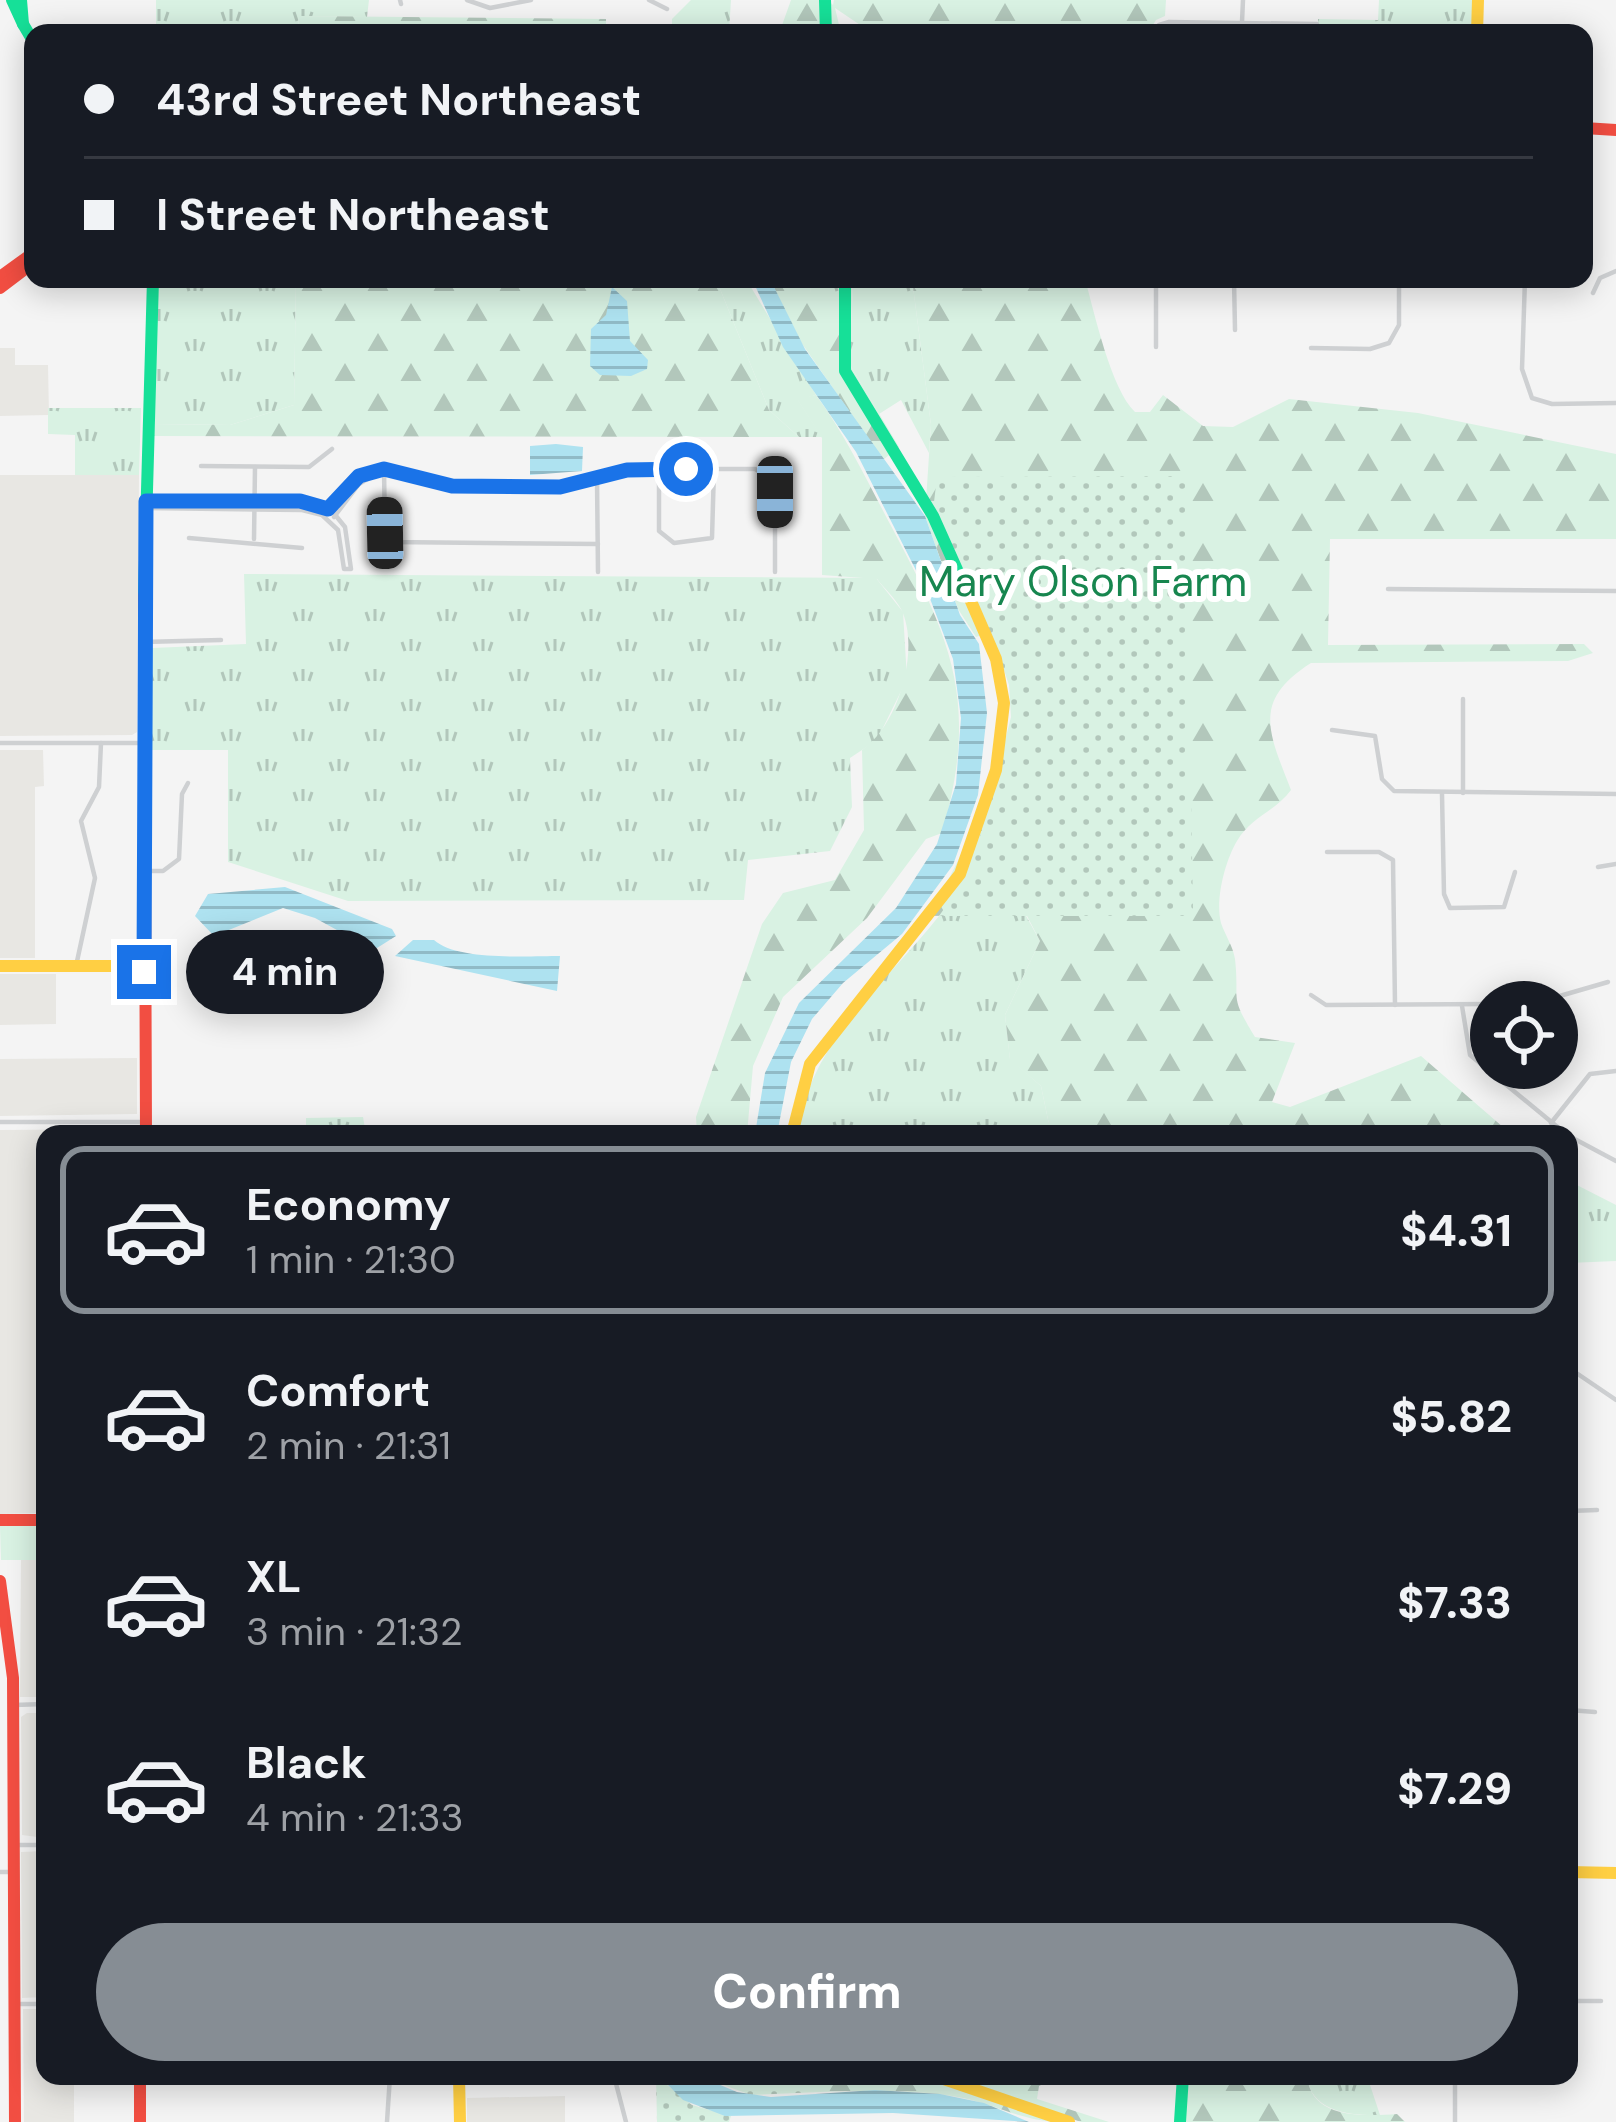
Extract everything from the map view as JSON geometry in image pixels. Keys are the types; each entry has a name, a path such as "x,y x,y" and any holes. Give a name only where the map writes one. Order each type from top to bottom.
{"street":[{"path":"12,0 23,24"},
{"path":"21,0 23,24"},
{"path":"467,0 475,5 531,0"},
{"path":"649,0 667,9"},
{"path":"1242,22 1243,0"},
{"path":"1162,24 1317,24"},
{"path":"0,288 24,270"},
{"path":"1593,292 1600,278 1616,272"},
{"path":"146,1125 142,642 153,288"},
{"path":"793,1125 796,1098 810,1064 960,874 1001,745 1003,686 924,497 845,371 844,288"},
{"path":"1156,288 1156,347"},
{"path":"1234,288 1235,330"},
{"path":"1312,347 1370,349 1389,343 1399,325 1399,288"},
{"path":"1525,288 1522,369 1532,398 1552,404 1616,404"},
{"path":"201,466 314,467 332,449"},
{"path":"254,542 256,467"},
{"path":"329,515 359,484 384,469 464,487 560,487 659,469 765,473 775,488 775,572"},
{"path":"384,469 386,536 396,543 598,544"},
{"path":"659,469 659,531 666,542 709,541 714,529 715,469"},
{"path":"597,479 598,572"},
{"path":"145,505 308,502 329,515 348,533 351,569 344,569 343,544 329,515"},
{"path":"189,538 302,548"},
{"path":"1388,589 1616,592"},
{"path":"142,642 221,640"},
{"path":"1463,699 1463,793"},
{"path":"1332,730 1375,736 1388,788 1442,794 1616,794"},
{"path":"0,743 142,743"},
{"path":"76,966 77,942 95,879 81,821 99,787 101,743"},
{"path":"144,871 163,871 179,859 182,794 188,783"},
{"path":"1442,794 1447,904 1455,909 1504,908 1515,872"},
{"path":"1327,852 1390,856 1394,1005"},
{"path":"1598,867 1616,864"},
{"path":"0,966 144,966"},
{"path":"1578,991 1607,982"},
{"path":"1310,995 1326,1005 1470,1005"},
{"path":"1462,1005 1466,1047 1554,1125"},
{"path":"1551,1123 1598,1070 1616,1071"},
{"path":"0,1122 73,1125"},
{"path":"1578,1140 1616,1161"},
{"path":"1578,1374 1616,1400"},
{"path":"1616,1388 1616,1400"},
{"path":"1578,1511 1597,1510"},
{"path":"0,1520 36,1520"},
{"path":"0,1581 14,1705 14,1845 7,1872 15,2004 15,2122"},
{"path":"14,1705 36,1704"},
{"path":"1578,1711 1595,1712"},
{"path":"14,1845 36,1845"},
{"path":"1578,1872 1616,1873"},
{"path":"1578,2001 1601,2001"},
{"path":"15,2004 36,2004"},
{"path":"140,2085 140,2122"},
{"path":"386,2122 389,2085"},
{"path":"460,2085 460,2122"},
{"path":"616,2085 626,2122"},
{"path":"961,2085 1069,2122"},
{"path":"1180,2122 1182,2085"},
{"path":"1455,2085 1455,2122"}],"shaded area":[{"path":"0,348 15,348 15,365 48,365 49,415 0,416"},
{"path":"0,475 139,475 137,732 132,735 0,736"},
{"path":"0,750 43,750 44,786 35,787 35,958 0,958"},
{"path":"0,974 56,974 56,1024 0,1025"},
{"path":"137,1058 137,1114 0,1116 0,1059"},
{"path":"0,1130 36,1130 36,1513 0,1514"},
{"path":"21,1560 36,1560 36,1697 20,1697"},
{"path":"36,1713 36,1837 22,1835 21,1717"},
{"path":"36,1851 36,1997 22,1998 21,1852"},
{"path":"23,2009 36,2009 36,2085 74,2085 74,2122 24,2122"},
{"path":"565,2096 565,2122 467,2122 467,2098"}],"green space":[{"path":"156,0 369,0 367,17 299,16 299,24 156,24"},
{"path":"691,0 731,0 730,24 672,24"},
{"path":"791,0 828,0 833,5 834,0 1166,0 1165,16 1154,24 859,24 835,8 839,24 782,24"},
{"path":"1379,0 1473,0 1473,24 1318,24 1318,19 1378,20"},
{"path":"299,16 606,19 606,24 299,24"},
{"path":"155,288 296,288 294,405 230,425 155,424"},
{"path":"296,288 720,288 769,410 799,437 153,436 155,424 230,425 294,405"},
{"path":"720,288 751,288 816,395 798,400 822,437 799,437 769,410"},
{"path":"774,288 811,288 810,307 853,288 849,363 899,447 883,460 796,335"},
{"path":"810,288 851,288 809,308"},
{"path":"853,288 913,288 931,425 929,453 901,400 879,414 849,363"},
{"path":"913,288 1087,288 1111,369 1135,412 1150,412 1163,395 1203,426 1233,427 1289,399 1418,413 1616,454 1616,539 1330,539 1328,645 1584,644 1593,653 1568,661 1311,663 1279,691 1270,719 1291,790 1237,841 1220,892 1219,914 1234,954 1241,1013 1255,1037 1295,1043 1272,1102 1290,1107 1421,1056 1501,1125 1049,1125 1041,1086 1010,1060 1005,1015 1040,941 1026,914 930,916 981,815 1001,745 1040,750 1005,627 976,637 958,609 925,516 931,425"},
{"path":"816,395 837,426 929,602 953,672 958,708 953,787 942,833 926,839 867,918 783,997 753,1066 748,1125 696,1125 762,924 783,893 835,880 864,830 862,750 886,723 907,665 907,626 901,609 877,579 822,575 822,438 797,399"},
{"path":"48,408 141,408 139,475 75,475 75,435 48,434"},
{"name":"Mary Olson Farm","path":"1186,476 1193,916 939,916 972,869 1011,717 1009,685 997,649 934,502 937,477"},
{"path":"244,574 876,578 903,612 907,679 877,740 850,758 852,807 830,851 748,860 744,900 348,901 228,862 228,750 152,750 152,648 246,644"},
{"path":"1025,914 1040,941 1005,1015 1010,1059 1041,1086 1049,1125 801,1125 816,1073 832,1044 939,916"},
{"path":"363,1117 364,1125 306,1125 306,1118"},
{"path":"1578,1186 1616,1205 1616,1261 1578,1263"},
{"path":"0,1526 36,1526 36,1560 1,1560"},
{"path":"656,2085 667,2085 692,2105 731,2116 729,2122 657,2122"},
{"path":"724,2085 820,2085 820,2092 751,2095"},
{"path":"820,2085 960,2085 1063,2122 945,2095 820,2092"},
{"path":"1041,2085 1037,2099 1109,2122 1081,2122 980,2088"},
{"path":"1186,2085 1310,2085 1318,2101 1329,2108 1356,2114 1397,2114 1405,2122 1184,2122"},
{"path":"1370,2085 1380,2115 1334,2109 1310,2088"}],"water":[{"path":"613,288 627,301 630,341 648,360 647,369 631,376 600,375 590,366 591,329 606,315"},
{"path":"756,288 774,288 805,349 925,516 960,615 979,644 987,713 978,795 953,865 902,934 843,983 812,1019 791,1062 779,1125 756,1125 765,1073 799,1003 896,908 937,844 956,784 961,718 953,659 929,596 856,452 783,347"},
{"path":"530,446 583,447 582,471 530,475"},
{"path":"285,887 392,929 396,936 377,948 368,947 315,918 283,908 214,936 195,916 208,894"},
{"path":"413,940 434,940 476,954 560,956 557,991 395,956"},
{"path":"668,2085 720,2085 771,2097 875,2090 940,2094 984,2103 1029,2122 893,2113 725,2116 683,2100"}],"traffic: fast":[{"path":"12,0 23,24 21,0"},
{"path":"825,0 826,24"},
{"path":"144,596 153,288"},
{"path":"845,288 845,371 933,516 967,592"},
{"path":"1180,2122 1182,2085"}],"traffic: slow":[{"path":"1477,24 1478,0"},
{"path":"794,1125 810,1064 960,874 996,770 1004,703 996,659 967,592"},
{"path":"0,966 144,966"},
{"path":"1578,1872 1616,1873"},
{"path":"459,2085 460,2122"},
{"path":"961,2085 1069,2122"}],"traffic: jam":[{"path":"1593,129 1616,130"},
{"path":"0,277 24,260"},
{"path":"0,288 24,270"},
{"path":"144,596 146,1125"},
{"path":"0,1520 36,1520"},
{"path":"0,1581 13,1678 15,2122"},
{"path":"140,2085 140,2122"}],"route":[{"path":"144,972 146,501 300,501 328,509 359,476 384,469 452,486 560,487 627,470 686,469"}]}
